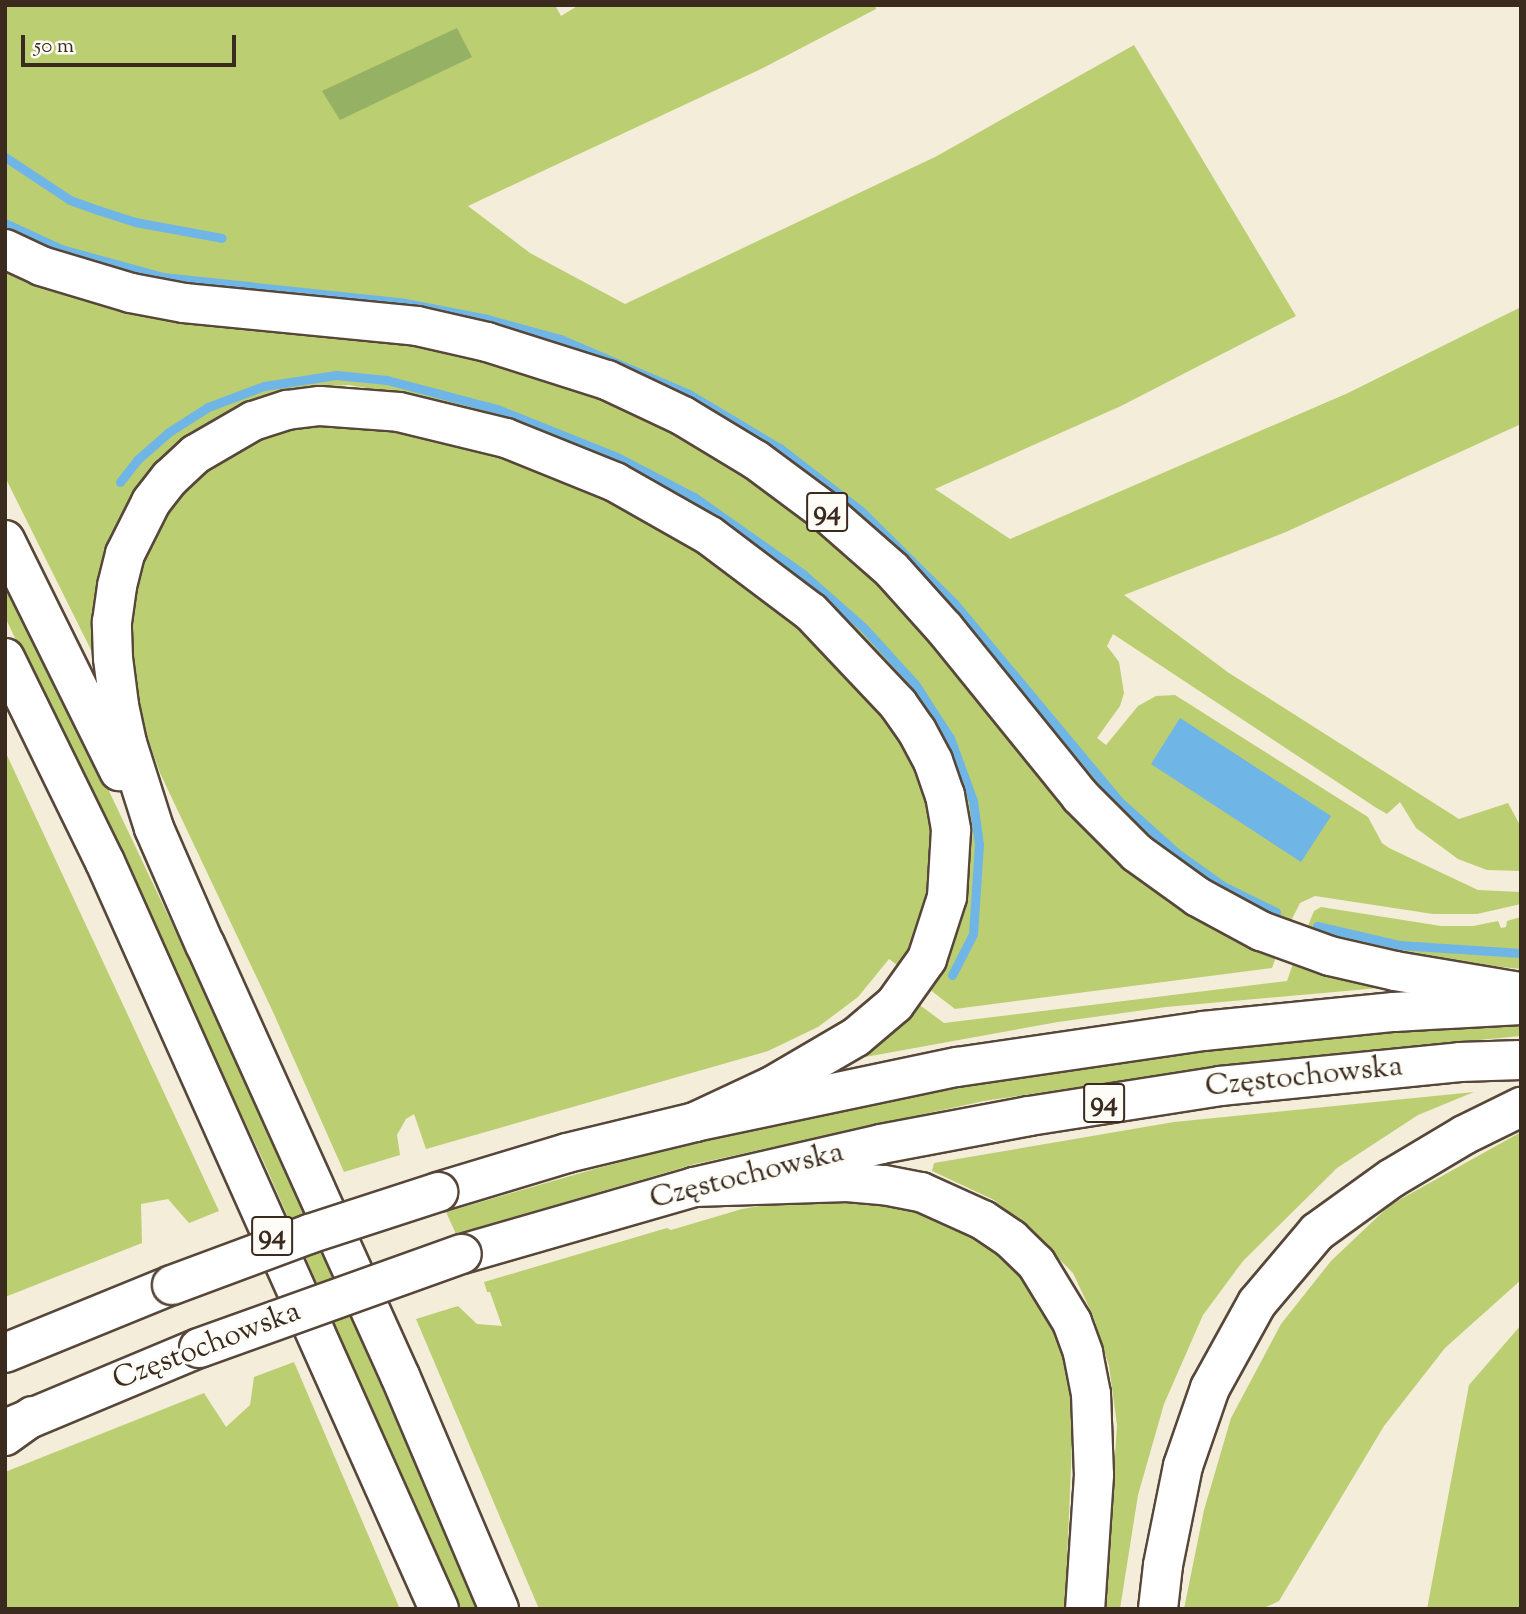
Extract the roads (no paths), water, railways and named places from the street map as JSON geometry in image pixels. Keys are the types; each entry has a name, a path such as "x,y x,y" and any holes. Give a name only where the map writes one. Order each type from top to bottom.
{"main road":[{"name":"94","path":"5,249 41,266 131,293 195,304 417,326 487,342 607,380 682,416 756,460 827,512 892,570 953,638 1080,796 1137,853 1198,897 1261,931 1330,956 1373,967 1521,992"},
{"path":"499,1609 400,1376 205,945 147,807 118,705 113,622 117,586 125,554 151,502 170,478 196,454 253,421 287,410 320,405 360,406 451,423 506,438 615,482 666,508 758,569 801,603 898,704 933,761 945,795 951,830 947,897 927,959 895,1004 856,1037 772,1086 695,1122"},
{"path":"5,540 205,945"},
{"name":"94","path":"5,658 105,862 439,1609"},
{"path":"5,705 105,862"},
{"name":"Częstochowska","path":"5,1353 172,1285 309,1234 567,1153 695,1122 957,1067 1075,1048 1381,1013 1521,1005"},
{"name":"Częstochowska","path":"15,1427 200,1348 461,1254 694,1187 881,1144 1126,1099 1343,1073 1521,1060"},
{"path":"1158,1609 1163,1565 1183,1466 1210,1388 1257,1303 1317,1232 1392,1178 1464,1135 1521,1107"},
{"path":"694,1187 847,1182 921,1192 983,1220 1011,1239 1036,1263 1072,1322 1083,1353 1091,1394 1094,1475 1085,1609"}],"water":[{"path":"1180,718 1331,816 1301,862 1151,764"}],"waterway":[{"path":"5,157 70,200 135,222 222,238"},
{"path":"5,223 61,249 163,277 405,303 487,319 560,339 689,394 781,449 861,511 954,603 1119,801 1178,854 1223,886 1276,912"},
{"path":"120,482 137,460 169,432 208,407 264,386 336,375 387,380 497,409 617,457 694,497 803,574 864,628 915,684 950,738 973,801 979,844 973,934 952,975"},
{"path":"1317,926 1399,945 1521,953"}]}
